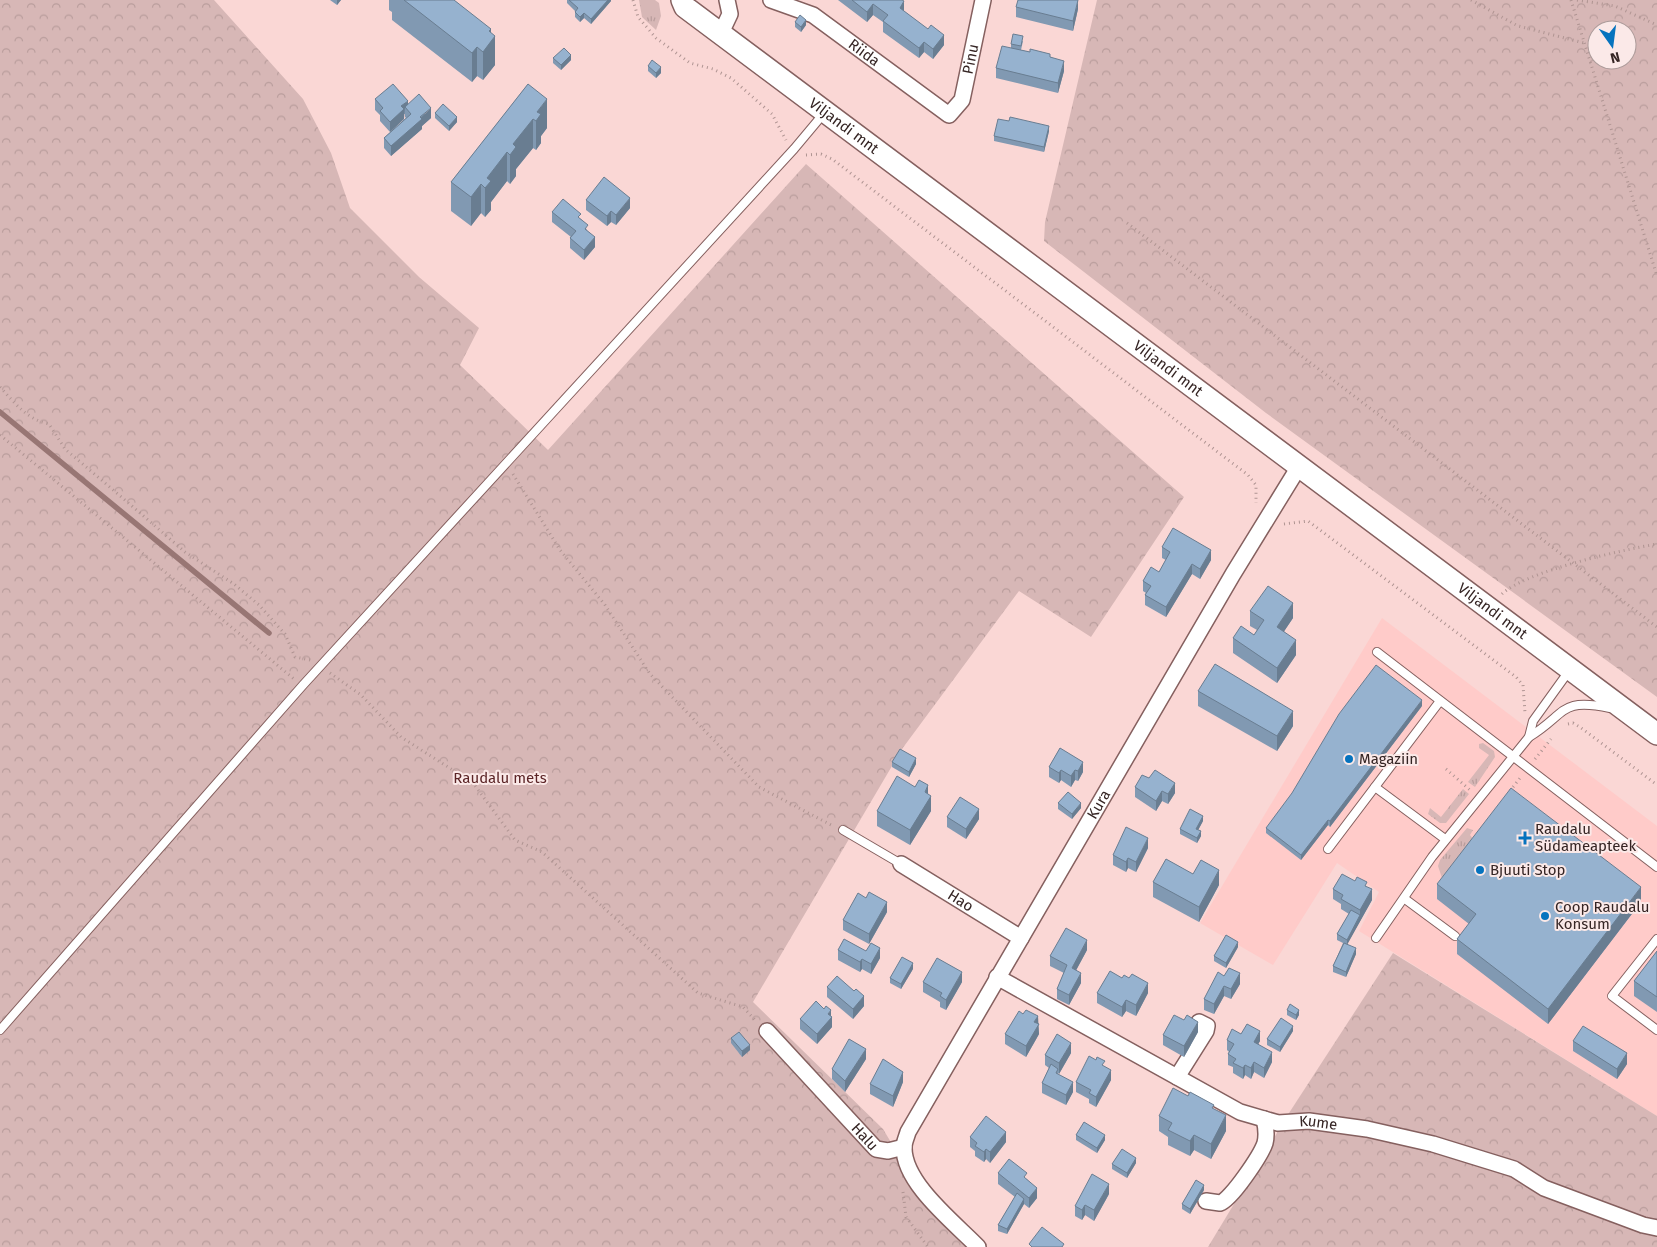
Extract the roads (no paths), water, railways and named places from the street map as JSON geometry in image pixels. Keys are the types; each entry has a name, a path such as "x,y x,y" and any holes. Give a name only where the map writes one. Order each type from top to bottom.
{"main road":[{"name":"Viljandi mnt","path":"679,2 826,110 1657,734"}],"street":[{"path":"721,33 730,14 727,0"},
{"name":"Riida","path":"772,0 813,16 949,115"},
{"name":"Pinu","path":"949,115 962,100 983,0"},
{"name":"Kura","path":"904,1146 908,1132 997,977 1300,465"},
{"name":"Hao","path":"902,864 1021,938"},
{"name":"Kume","path":"997,977 1240,1112 1278,1123 1308,1121 1367,1129 1434,1144 1514,1169 1544,1188 1643,1225 1657,1228"},
{"path":"1178,1077 1206,1031 1206,1026 1199,1022"},
{"name":"Halu","path":"766,1031 876,1149 888,1151 904,1146"},
{"path":"1206,1201 1214,1204 1223,1203 1235,1189 1264,1146 1266,1132 1264,1119"},
{"path":"904,1146 910,1169 923,1191 978,1247"}],"lane":[{"path":"0,1030 302,685 794,149 826,110"},
{"path":"1377,652 1512,758 1657,867"},
{"path":"1529,737 1533,721 1570,669"},
{"path":"1328,849 1440,702"},
{"path":"1376,938 1445,839 1529,737 1543,728 1557,714 1580,703 1626,711"},
{"path":"1375,786 1445,839"},
{"path":"843,830 902,864"},
{"path":"1405,899 1455,936"},
{"path":"1657,939 1612,996 1657,1030"}],"waterway":[{"path":"0,412 269,633"}],"place":[{"name":"Magaziin","path":"1349,759"},
{"name":"Raudalu Südameapteek","path":"1525,838"},
{"name":"Bjuuti Stop","path":"1480,870"},
{"name":"Coop Raudalu Konsum","path":"1545,916"}],"park label":[{"name":"Raudalu mets","path":"500,778"}]}
